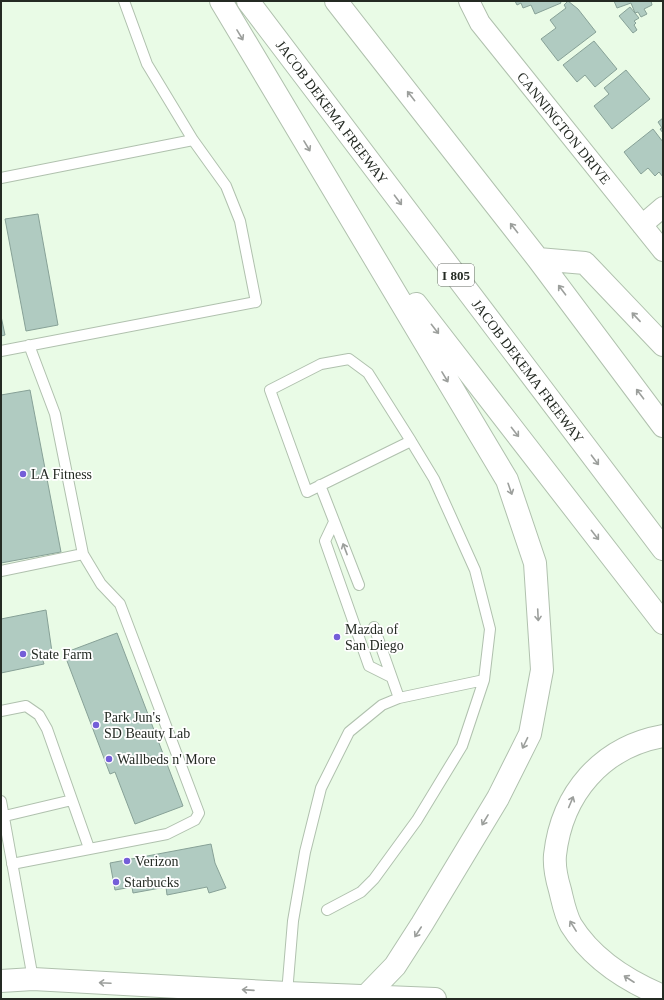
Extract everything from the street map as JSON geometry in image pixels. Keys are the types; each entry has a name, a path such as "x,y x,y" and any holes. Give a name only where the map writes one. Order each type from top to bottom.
{"main road":[{"path":"220,1 507,480 535,563 542,670 530,734 498,798 422,924 395,966 365,997"},
{"name":"JACOB DEKEMA FREEWAY","path":"248,1 663,549"},
{"path":"336,1 538,259 663,426"},
{"path":"344,209 404,290 663,623"},
{"path":"538,259 585,263 663,345"},
{"path":"663,736 643,740 617,752 590,774 575,794 562,824 555,856 557,881 564,907 571,924 584,943 606,965 638,986 663,996"},
{"path":"1,981 33,979 365,997 436,999"}],"street":[{"name":"CANNINGTON DRIVE","path":"469,1 480,23 663,251"},
{"path":"642,225 663,208"}],"lane":[{"path":"1,351 256,302 240,221 226,186 193,140 147,64 124,1"},
{"path":"1,178 193,140"},
{"path":"12,864 167,834 195,820 199,812 120,604 101,584 83,554 55,414 29,346"},
{"path":"327,910 361,892 374,879 417,820 462,746 484,680 490,629 475,570 434,479 411,441 368,373 349,360 321,364 270,390 307,492 411,441"},
{"path":"320,485 359,585"},
{"path":"334,522 325,541 369,666 392,677"},
{"path":"1,571 83,554"},
{"path":"374,627 399,698"},
{"path":"287,993 293,921 305,852 321,788 349,732 382,705 399,698 484,680"},
{"path":"1,711 26,706 39,715 47,729 89,848"},
{"path":"2,817 72,800"},
{"path":"1,801 2,817 33,979"}],"building":[{"path":"515,1 560,1 561,3 535,14 531,5 523,8 521,3 517,5"},
{"path":"568,1 578,9 596,32 558,61 541,39 556,28 550,20 566,8 564,5"},
{"path":"614,1 651,1 652,5 644,9 647,14 641,17 638,12 635,13 631,3 617,8"},
{"path":"630,7 639,18 634,21 636,23 634,25 637,30 633,33 619,16"},
{"path":"594,41 617,69 595,87 585,75 577,82 563,65"},
{"path":"626,70 650,99 612,129 594,106 609,94 604,88"},
{"path":"663,118 663,133 658,122"},
{"path":"653,129 663,142 663,177 659,172 655,176 648,168 641,174 624,152"},
{"path":"38,214 58,325 26,331 5,219"},
{"path":"1,316 5,335 1,336"},
{"name":"LA Fitness","path":"30,390 61,552 1,563 1,395"},
{"path":"46,610 52,652 41,654 44,664 1,673 1,619"},
{"path":"117,633 183,806 135,824 115,772 110,774 64,653"},
{"path":"211,844 215,863 226,888 209,893 207,887 167,895 166,887 133,893 132,887 115,890 110,863"}],"place":[{"name":"LA Fitness","path":"23,474"},
{"name":"Mazda of San Diego","path":"337,637"},
{"name":"State Farm","path":"23,654"},
{"name":"Park Jun's SD Beauty Lab","path":"96,725"},
{"name":"Wallbeds n' More","path":"109,759"},
{"name":"Verizon","path":"127,861"},
{"name":"Starbucks","path":"116,882"}]}
